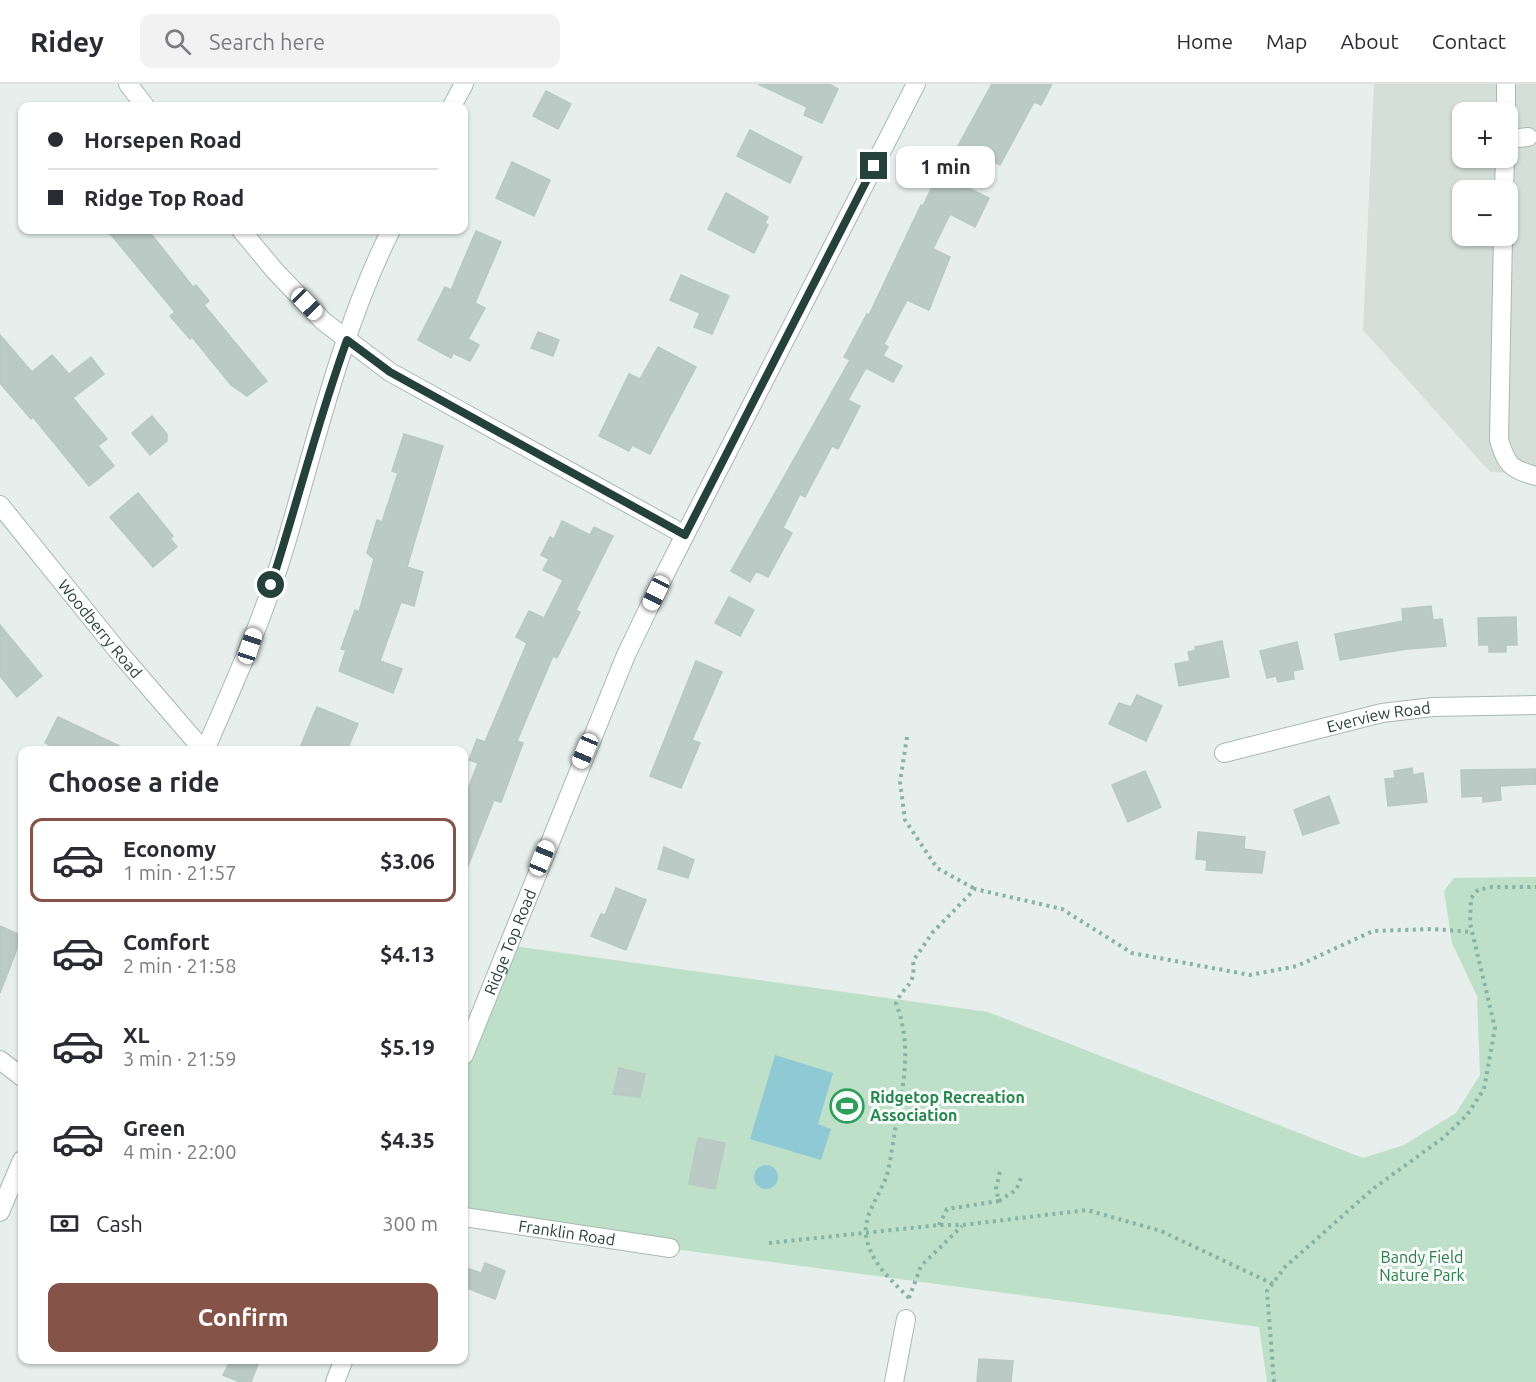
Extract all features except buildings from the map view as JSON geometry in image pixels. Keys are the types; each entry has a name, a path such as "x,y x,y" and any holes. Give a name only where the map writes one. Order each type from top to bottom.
{"street":[{"path":"128,84 143,102"},
{"path":"454,102 464,84"},
{"name":"Ridge Top Road","path":"468,1045 626,655 916,84"},
{"path":"1506,84 1506,102"},
{"path":"1518,138 1528,137"},
{"path":"244,234 275,271 323,321 390,372 685,535"},
{"path":"206,746 250,646 285,547 332,383 375,261 389,234"},
{"path":"1503,246 1499,440 1505,459 1516,471 1536,476"},
{"name":"Woodberry Road","path":"0,505 117,650 201,746"},
{"name":"Everview Road","path":"1224,753 1382,713 1433,707 1536,705"},
{"path":"0,1060 18,1074"},
{"path":"0,1212 18,1169"},
{"name":"Franklin Road","path":"468,1218 670,1248"},
{"path":"894,1382 906,1319"},
{"path":"335,1382 342,1364"}],"path":[{"path":"907,737 900,782 905,820 937,868 975,889 1062,909 1132,953 1250,975 1297,966 1373,932 1433,929 1472,932"},
{"path":"1274,1382 1267,1291 1285,1267 1374,1188 1443,1138 1467,1115 1484,1089 1495,1028 1470,924 1471,898 1478,890 1536,887"},
{"path":"909,1299 876,1265 865,1233 872,1208 886,1175 904,1090 907,1059 905,1034 896,1003 900,993 910,987 915,976 913,961 933,932 975,889"},
{"path":"999,1202 996,1189 1000,1171"},
{"path":"939,1226 947,1209 999,1202 1016,1190 1021,1178"},
{"path":"769,1243 939,1226 963,1226 1088,1210 1161,1231 1273,1284"},
{"path":"906,1319 909,1299 921,1266 963,1226"}],"shaded area":[{"path":"1374,84 1536,84 1536,474 1490,472 1363,330"}],"green space":[{"name":"Ridgetop Recreation Association","path":"1536,877 1536,1382 1267,1382 1259,1327 629,1243 468,1218 468,1045 507,945 988,1012 1363,1158 1404,1145 1456,1113 1480,1075 1477,996 1452,943 1444,891 1454,878"}],"water":[{"path":"775,1055 833,1073 818,1124 831,1129 821,1160 750,1139"},
{"path":"766,1165 775,1168 778,1177 775,1186 766,1189 757,1186 754,1177 757,1168"}],"place":[{"name":"Ridgetop Recreation Association","path":"847,1106"}],"route":[{"path":"271,585 285,547 332,383 347,340 390,372 685,535 874,166"}],"park label":[{"name":"Bandy Field Nature Park","path":"1422,1266"}]}
